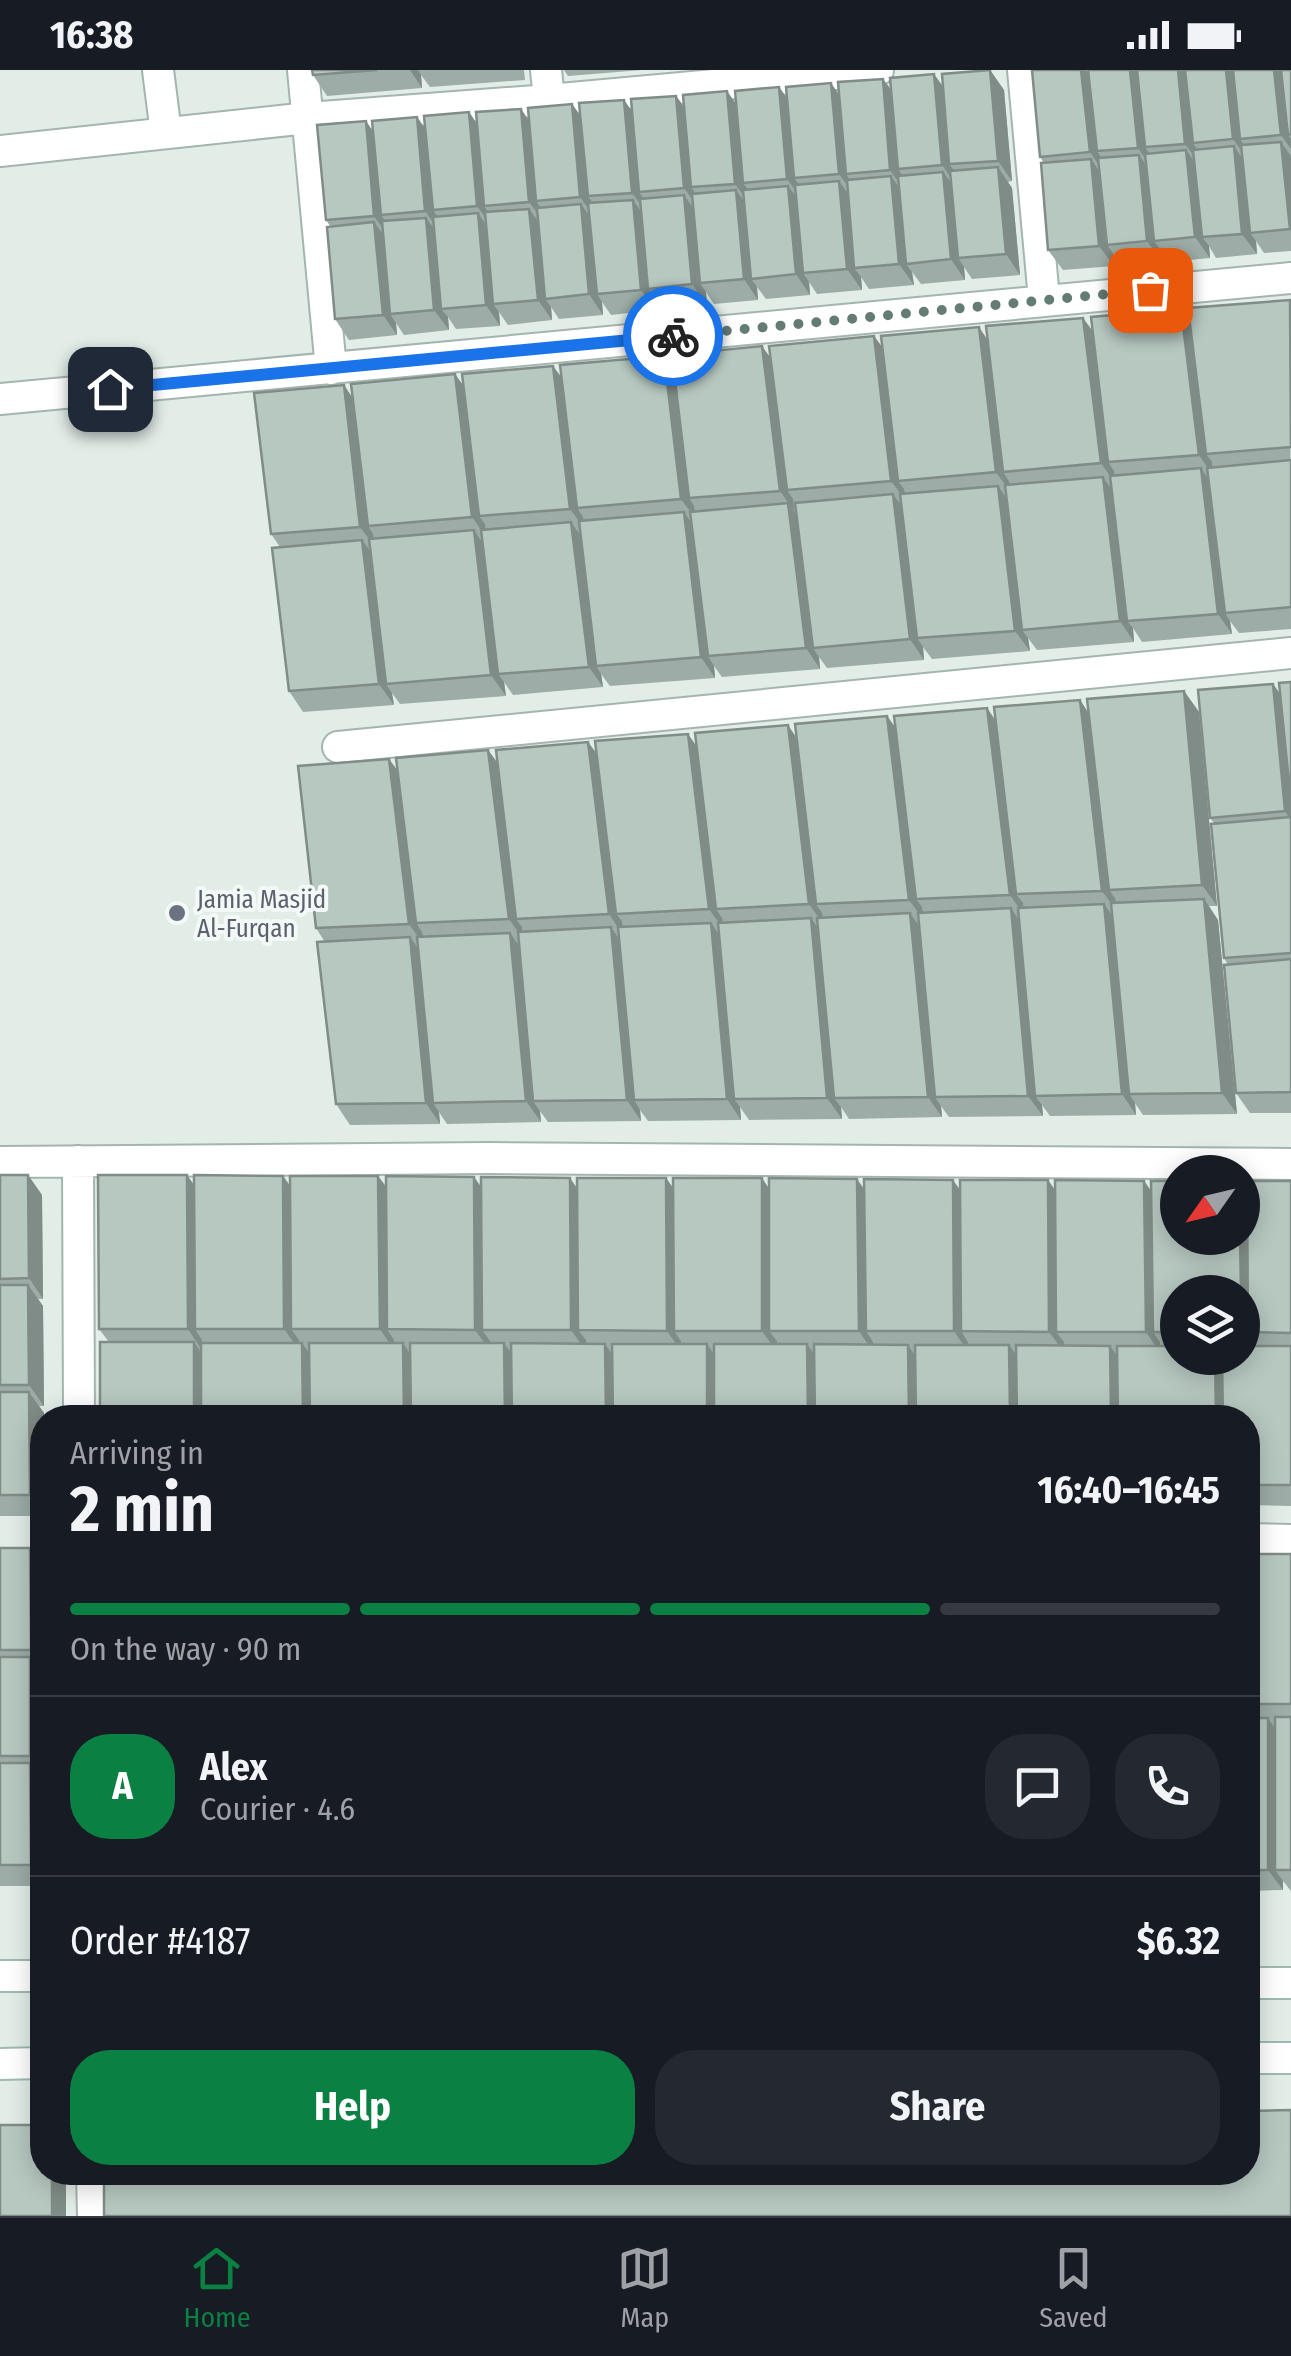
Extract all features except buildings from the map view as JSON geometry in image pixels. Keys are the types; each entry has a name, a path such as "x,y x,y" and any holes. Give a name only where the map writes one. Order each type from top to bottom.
{"street":[{"path":"158,70 166,133"},
{"path":"304,70 331,369"},
{"path":"0,151 308,118 547,85 878,70"},
{"path":"1024,70 1044,299"},
{"path":"0,399 1291,278"},
{"path":"338,746 1291,653"},
{"path":"0,1162 489,1158 1291,1164"},
{"path":"78,1161 79,1405"},
{"path":"1260,1539 1291,1540"},
{"path":"0,1976 30,1976"},
{"path":"1260,1983 1291,1983"},
{"path":"1260,2058 1291,2058"},
{"path":"0,2064 30,2064"},
{"path":"92,2185 93,2216"}],"way so far":[{"path":"673,336 1150,290"}],"place":[{"name":"Jamia Masjid Al-Furqan","path":"177,913"}],"route":[{"path":"110,389 673,336"}]}
